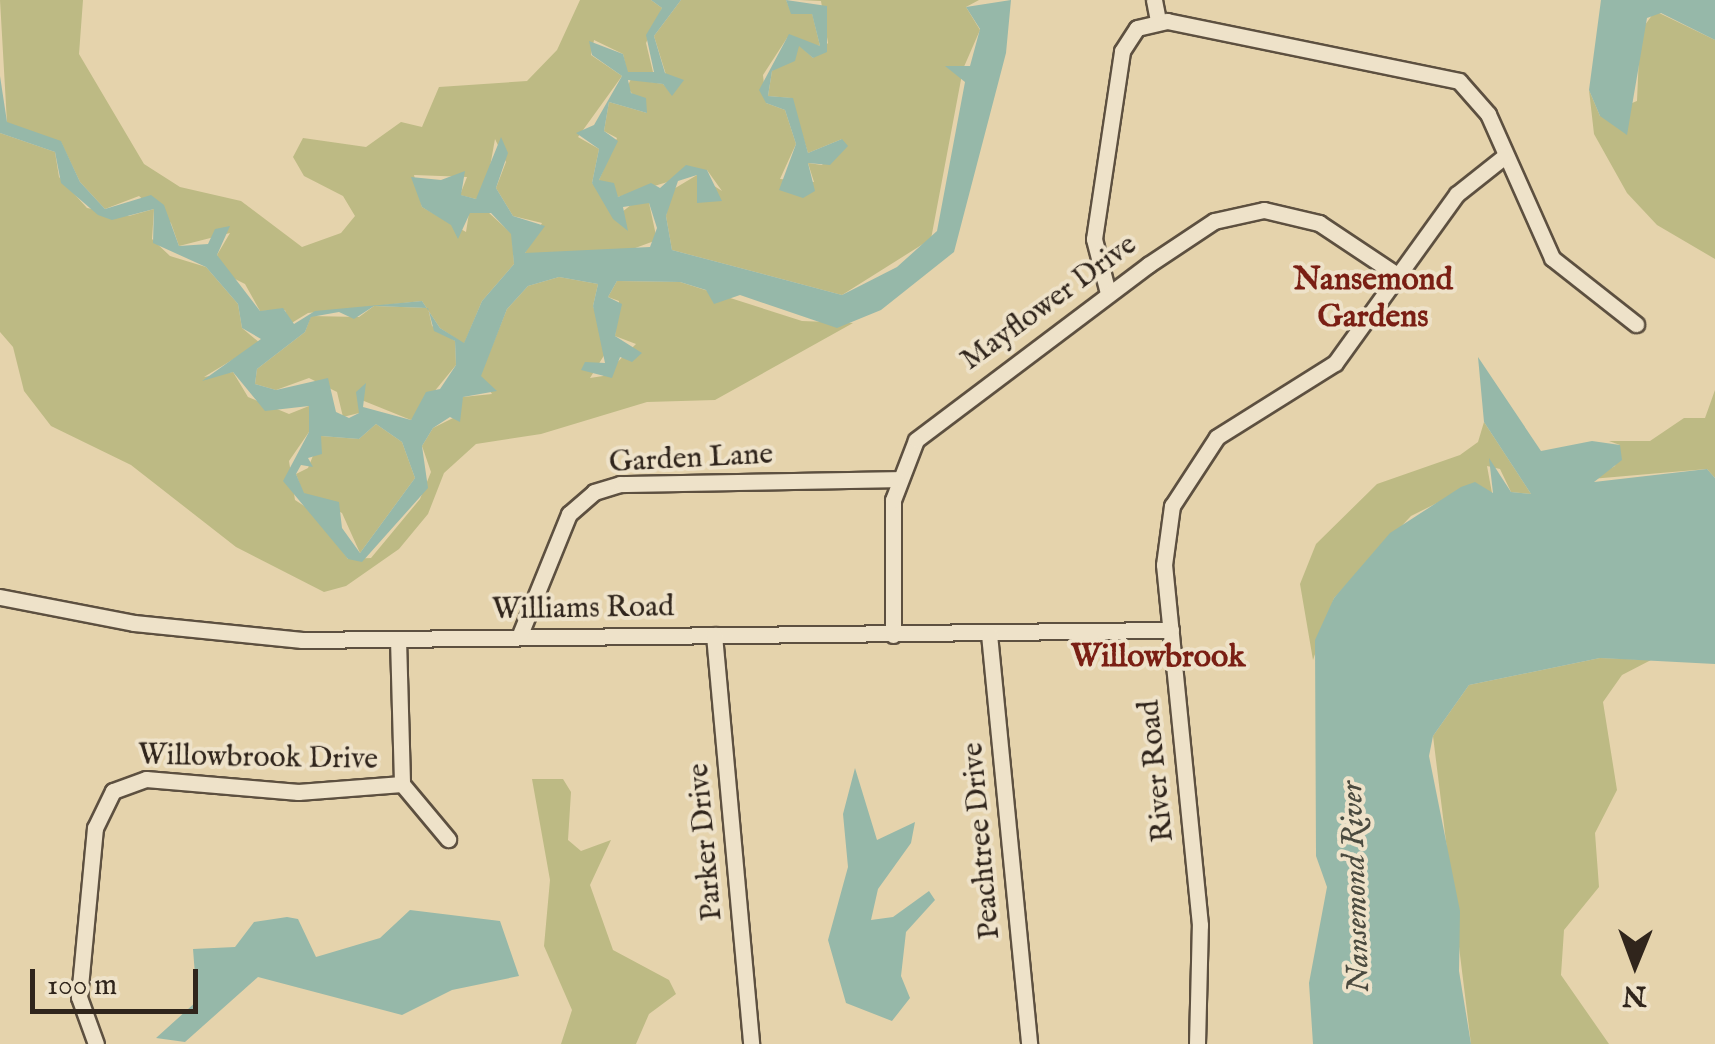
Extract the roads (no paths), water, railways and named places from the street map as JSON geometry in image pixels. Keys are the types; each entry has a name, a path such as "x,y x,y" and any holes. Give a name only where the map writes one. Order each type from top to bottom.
{"street":[{"path":"1154,0 1158,21"},
{"path":"1108,293 1094,240 1122,51 1137,28 1158,21 1459,81 1488,114 1552,258 1636,324"},
{"name":"River Road","path":"1198,1044 1200,925 1165,534 1190,469 1234,424 1335,363 1457,194 1505,156"},
{"name":"Mayflower Drive","path":"892,635 897,479 928,426 1108,293 1214,221 1249,210 1302,216 1400,277"},
{"name":"Garden Lane","path":"520,637 570,514 606,486 897,479"},
{"name":"Williams Road","path":"0,597 224,635 398,640 1171,630"},
{"name":"Peachtree Drive","path":"989,634 1029,1044"},
{"name":"Parker Drive","path":"714,636 752,1044"},
{"name":"Willowbrook Drive","path":"96,1044 78,997 95,828 114,791 146,780 298,792 402,784 398,640"},
{"path":"402,784 448,839"}],"water":[{"path":"651,0 681,0 654,36 665,73 684,80 672,96 663,84 628,80 631,93 646,98 647,113 609,102 604,131 618,141 599,180 614,183 618,197 651,183 660,188 686,165 707,170 722,201 697,203 697,175 678,181 666,216 672,250 842,295 897,267 937,231 965,82 945,66 970,66 980,29 966,7 1011,0 1006,53 954,252 881,310 837,328 740,295 714,304 706,290 680,282 617,281 608,297 622,304 615,336 642,353 632,362 620,357 612,378 581,370 585,362 605,363 593,306 598,284 559,277 528,286 507,309 481,376 497,391 463,397 460,422 450,417 433,428 422,446 428,488 362,562 348,559 283,481 309,432 309,406 265,411 233,372 202,381 261,339 242,328 238,304 206,267 153,243 154,209 112,220 98,215 61,183 55,152 0,133 0,76 7,122 61,141 80,182 105,209 151,195 164,205 179,246 208,244 215,229 230,226 217,255 260,311 283,308 294,324 315,311 422,301 427,308 374,306 354,319 339,312 311,317 305,332 257,369 255,384 276,390 328,378 336,412 349,418 359,413 356,392 366,383 363,407 411,420 426,392 440,389 456,365 455,341 434,331 429,311 440,328 464,343 482,301 514,264 511,234 491,213 470,213 458,239 451,225 422,207 411,177 441,180 465,171 461,195 476,199 501,137 508,153 496,188 513,216 545,226 525,253 650,247 657,228 649,203 623,207 628,231 613,219 592,183 599,149 576,133 594,125 622,76 592,55 589,41 623,54 628,72 654,72 646,35 662,8","holes":["376,424 402,442 415,478 360,553 342,528 339,502 304,493 296,474 301,465 313,467 308,458 322,454 321,436 359,439"]},
{"path":"786,0 827,6 827,52 813,58 799,46 795,61 772,71 768,96 793,98 808,153 842,139 848,146 830,165 808,163 815,191 803,198 779,190 796,144 785,110 766,103 759,90 789,34 820,46 812,14 791,14"},
{"path":"1601,0 1715,0 1715,40 1661,13 1647,18 1627,135 1600,116 1589,90"},
{"name":"Nansemond River","path":"1478,357 1541,451 1592,441 1620,445 1622,460 1594,482 1707,469 1715,478 1715,664 1600,658 1469,685 1433,736 1429,756 1460,911 1459,971 1471,1044 1313,1044 1309,983 1327,887 1316,856 1315,640 1334,598 1390,533 1461,487 1475,482 1493,493 1489,458 1511,492 1531,494 1484,422"},
{"path":"855,768 877,840 915,822 911,843 878,889 871,920 893,917 929,891 935,900 906,932 901,976 910,998 892,1021 846,1003 828,940 848,867 843,814"},
{"path":"410,910 500,921 519,976 452,990 402,1015 258,977 185,1042 156,1038 197,1001 193,949 235,947 254,922 287,917 298,919 316,957 380,938"}],"district":[{"name":"Nansemond Gardens","path":"1373,300"},
{"name":"Willowbrook","path":"1158,658"}]}
